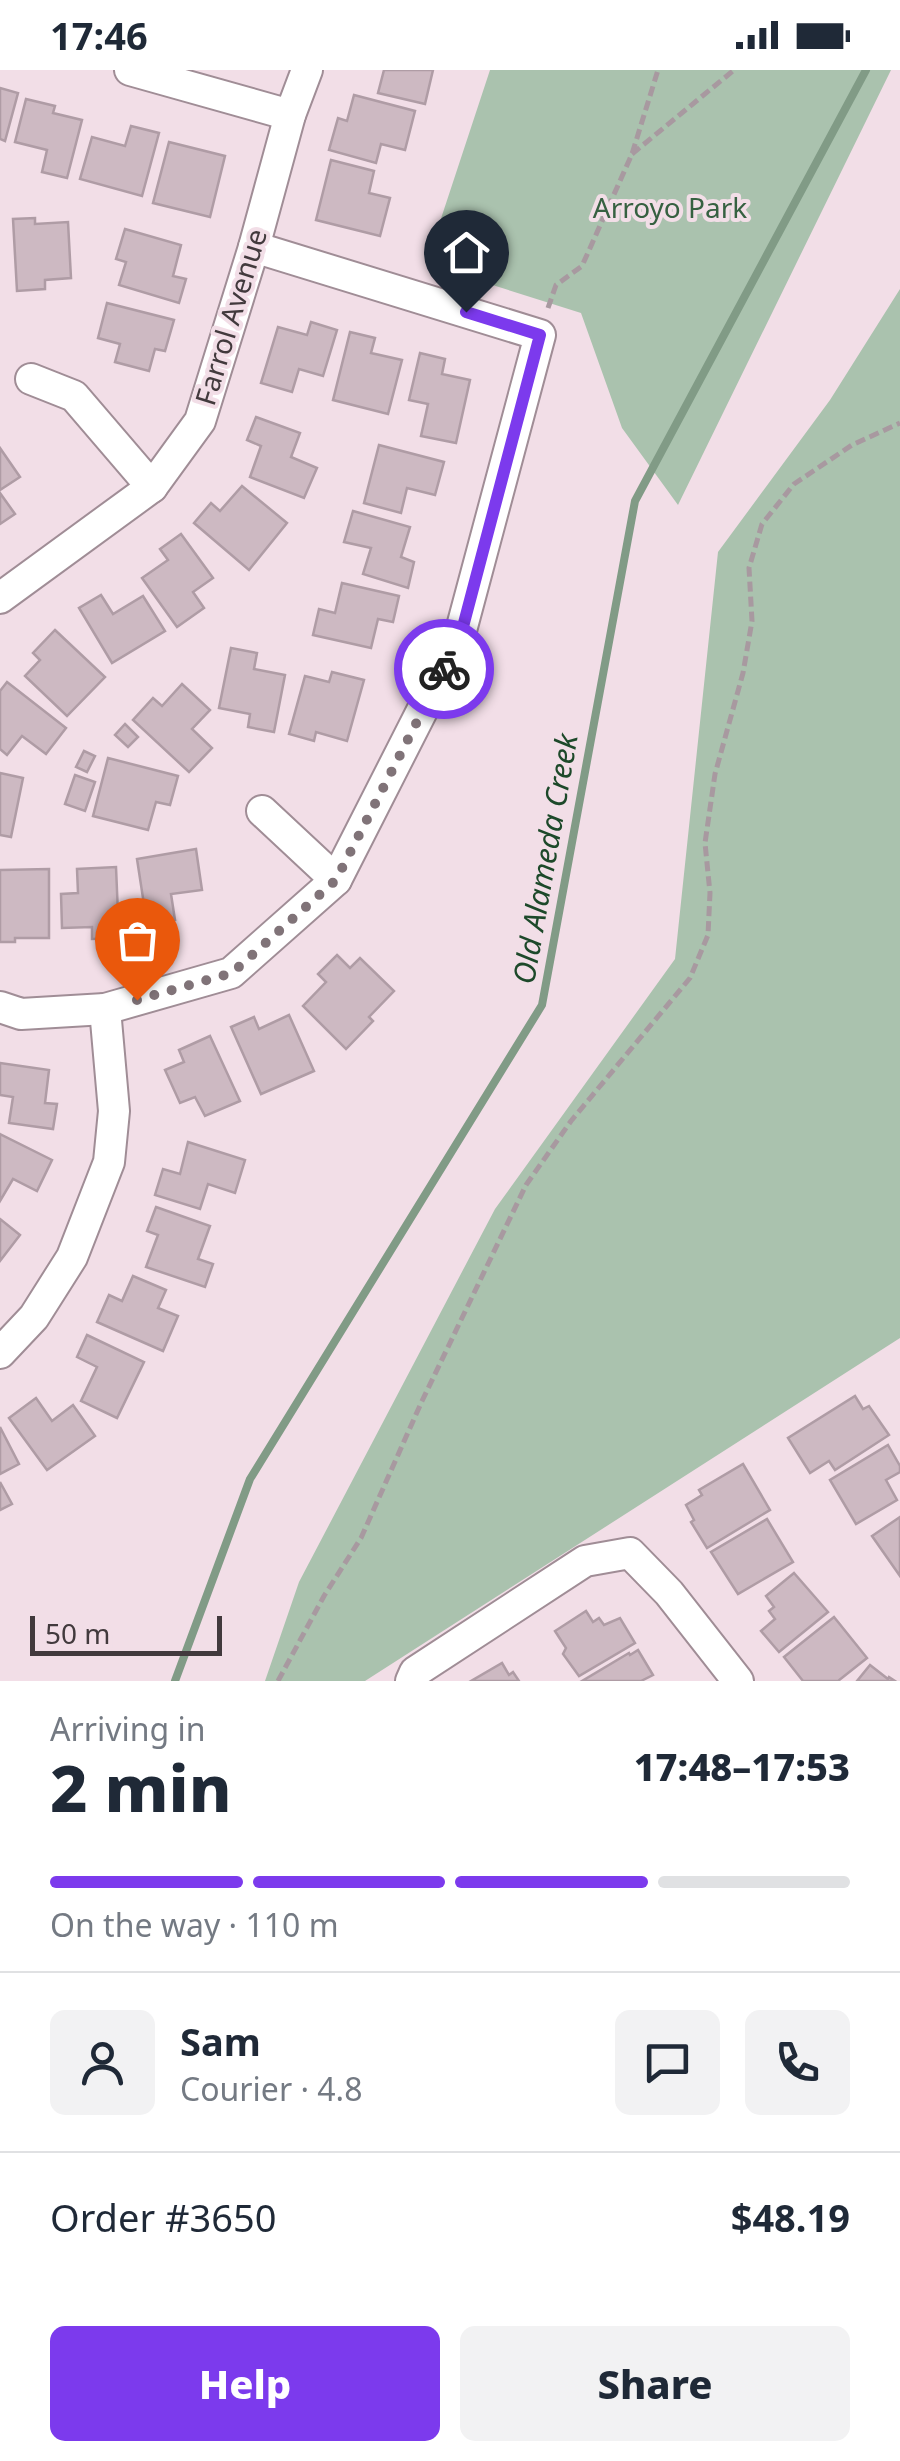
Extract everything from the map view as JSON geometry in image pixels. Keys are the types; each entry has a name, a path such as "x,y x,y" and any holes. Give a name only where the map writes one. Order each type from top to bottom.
{"street":[{"path":"130,70 290,115"},
{"name":"Farrol Avenue","path":"0,598 152,487 200,421 290,115 307,70"},
{"path":"0,1007 21,1014 106,1009 232,973 336,880 460,638 540,335 254,247"},
{"path":"31,379 74,396 152,487"},
{"path":"262,811 336,880"},
{"path":"0,1353 34,1317 72,1257 108,1162 114,1111 106,1009"},
{"path":"413,1677 585,1561 630,1553 669,1592 738,1681"}],"path":[{"path":"540,335 556,285 582,266 632,154 658,70"},
{"path":"632,154 734,70"},
{"path":"278,1681 361,1538 422,1400 526,1185 571,1121 690,978 708,935 710,894 705,842 714,774 743,673 752,621 749,568 762,524 794,484 852,444 900,423"}],"green space":[{"name":"Arroyo Park","path":"490,70 891,70 678,505 622,428 581,313 426,264"},
{"path":"900,289 900,1338 365,1681 265,1681 299,1582 495,1209 675,959 718,552 830,400"}],"building":[{"path":"384,70 433,70 425,104 378,93"},
{"path":"0,88 18,93 5,141 0,139"},
{"path":"354,95 415,111 405,150 381,144 376,163 329,150 338,118 347,121"},
{"path":"26,99 55,106 53,113 82,120 67,178 42,172 47,150 15,142"},
{"path":"131,126 159,133 142,196 80,179 92,137 125,146"},
{"path":"169,142 225,156 210,217 153,203"},
{"path":"331,160 374,171 369,193 390,198 380,236 316,220"},
{"path":"35,218 35,224 68,222 71,278 45,280 45,289 17,291 13,219"},
{"path":"125,229 181,245 173,276 186,279 179,303 119,285 126,262 116,259"},
{"path":"107,303 174,320 165,351 155,349 149,371 115,362 120,344 98,338"},
{"path":"311,322 337,330 323,376 299,369 292,392 261,383 278,327 307,335"},
{"path":"350,332 375,338 371,353 402,360 388,414 333,400"},
{"path":"420,353 445,359 442,374 470,380 456,443 421,436 428,404 409,400"},
{"path":"256,417 300,433 291,457 317,468 304,498 250,477 261,446 247,440"},
{"path":"379,445 444,462 435,495 407,488 401,513 364,503"},
{"path":"0,448 20,477 0,490"},
{"path":"242,486 287,523 249,570 194,523 211,503 220,511"},
{"path":"0,493 15,514 0,524"},
{"path":"353,511 410,527 401,557 414,562 408,588 363,574 371,548 344,542"},
{"path":"181,534 213,578 193,592 204,608 177,627 142,578 168,560 160,549"},
{"path":"342,583 399,596 393,622 378,619 371,648 313,635 319,609 335,613"},
{"path":"101,595 113,614 143,596 165,631 112,663 79,608"},
{"path":"55,630 105,677 67,716 25,676 40,660 33,653"},
{"path":"231,648 257,653 254,669 285,675 274,732 248,727 250,714 219,708"},
{"path":"332,672 364,680 347,741 316,732 314,741 289,734 305,676 329,682"},
{"path":"7,682 66,728 46,754 22,736 7,755 0,749 0,691"},
{"path":"182,684 210,710 192,729 212,748 189,772 133,720 153,698 162,706"},
{"path":"125,724 138,737 128,747 115,735"},
{"path":"84,751 95,756 87,772 76,767"},
{"path":"108,758 178,776 170,805 156,802 148,830 93,816"},
{"path":"0,773 23,778 11,837 0,835"},
{"path":"75,775 95,782 85,811 65,804"},
{"path":"196,849 202,890 171,894 175,920 147,924 137,859"},
{"path":"116,867 119,938 92,939 92,927 62,928 61,894 78,893 77,869"},
{"path":"49,869 49,938 0,942 0,870"},
{"path":"337,955 350,968 360,958 394,991 346,1049 303,1006 326,982 318,974"},
{"path":"289,1015 314,1071 261,1094 231,1027 254,1017 259,1029"},
{"path":"210,1036 240,1101 205,1116 195,1097 180,1103 165,1070 184,1062 179,1050"},
{"path":"0,1063 49,1070 45,1103 57,1104 53,1129 9,1123 13,1097 0,1095"},
{"path":"0,1134 52,1160 37,1191 13,1179 0,1201"},
{"path":"188,1142 245,1160 235,1193 208,1184 200,1209 155,1195 163,1169 180,1174"},
{"path":"156,1207 210,1226 198,1259 213,1264 205,1287 146,1267 158,1235 147,1231"},
{"path":"0,1219 20,1235 0,1261"},
{"path":"133,1276 166,1290 158,1308 178,1316 163,1351 97,1322 109,1295 122,1301"},
{"path":"87,1335 144,1362 117,1418 81,1401 97,1367 77,1357"},
{"path":"855,1396 863,1409 869,1406 889,1435 835,1470 829,1461 810,1473 788,1438"},
{"path":"36,1398 52,1421 73,1405 95,1436 47,1470 9,1418"},
{"path":"0,1427 19,1464 0,1474"},
{"path":"888,1445 900,1466 900,1472 886,1480 897,1500 856,1524 830,1480"},
{"path":"743,1464 770,1510 707,1548 686,1505 702,1495 699,1490"},
{"path":"0,1482 12,1504 0,1510"},
{"path":"900,1517 900,1576 872,1536"},
{"path":"767,1519 793,1562 738,1594 711,1552"},
{"path":"794,1573 828,1612 779,1652 761,1631 775,1619 769,1611 774,1607 766,1596"},
{"path":"586,1611 593,1622 599,1618 604,1625 620,1618 635,1643 579,1676 563,1654 566,1648 555,1631"},
{"path":"834,1617 867,1658 838,1681 803,1681 784,1657"},
{"path":"638,1650 653,1675 641,1681 582,1681 629,1653"},
{"path":"502,1663 509,1675 513,1672 519,1681 471,1681"},
{"path":"870,1665 888,1679 895,1681 857,1681"}],"waterway":[{"name":"Old Alameda Creek","path":"175,1681 250,1479 542,1005 635,501 866,70"}],"way so far":[{"path":"137,1000 232,973 336,880 444,669"}],"route":[{"path":"444,669 460,638 540,335 466,312"}]}
